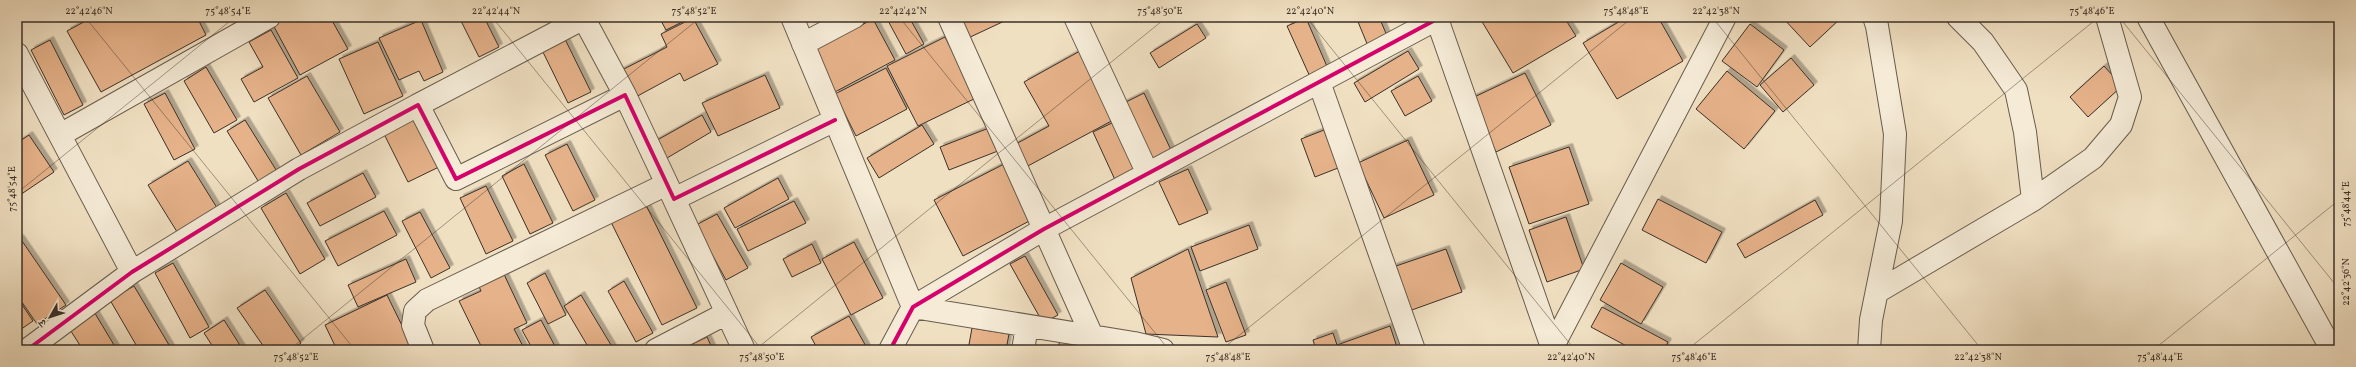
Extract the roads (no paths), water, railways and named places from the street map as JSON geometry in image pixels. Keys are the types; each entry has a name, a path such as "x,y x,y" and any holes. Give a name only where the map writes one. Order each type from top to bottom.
{"street":[{"path":"60,135 269,17"},
{"path":"27,350 132,272 299,169 583,17 625,95 744,350"},
{"path":"792,17 914,308"},
{"path":"803,44 854,17"},
{"path":"949,17 1092,336"},
{"path":"1075,17 1148,174"},
{"path":"1552,348 1725,17"},
{"path":"1869,350 1871,320 1891,221 1895,134 1878,26 1874,17"},
{"path":"1958,17 1983,42 2016,90 2025,132 2033,200"},
{"path":"1877,292 2033,200 2093,158 2121,126 2130,97 2107,17"},
{"path":"2148,17 2332,350"},
{"path":"890,350 914,308 1044,229 1438,18 1552,348"},
{"path":"17,54 132,272"},
{"path":"1319,82 1414,350"},
{"path":"418,105 456,179 625,95"},
{"path":"423,350 413,325 415,311 427,300 670,191 835,120"},
{"path":"914,308 1092,336 1163,350"},
{"path":"656,350 727,313"},
{"path":"1023,350 1027,326"}]}
